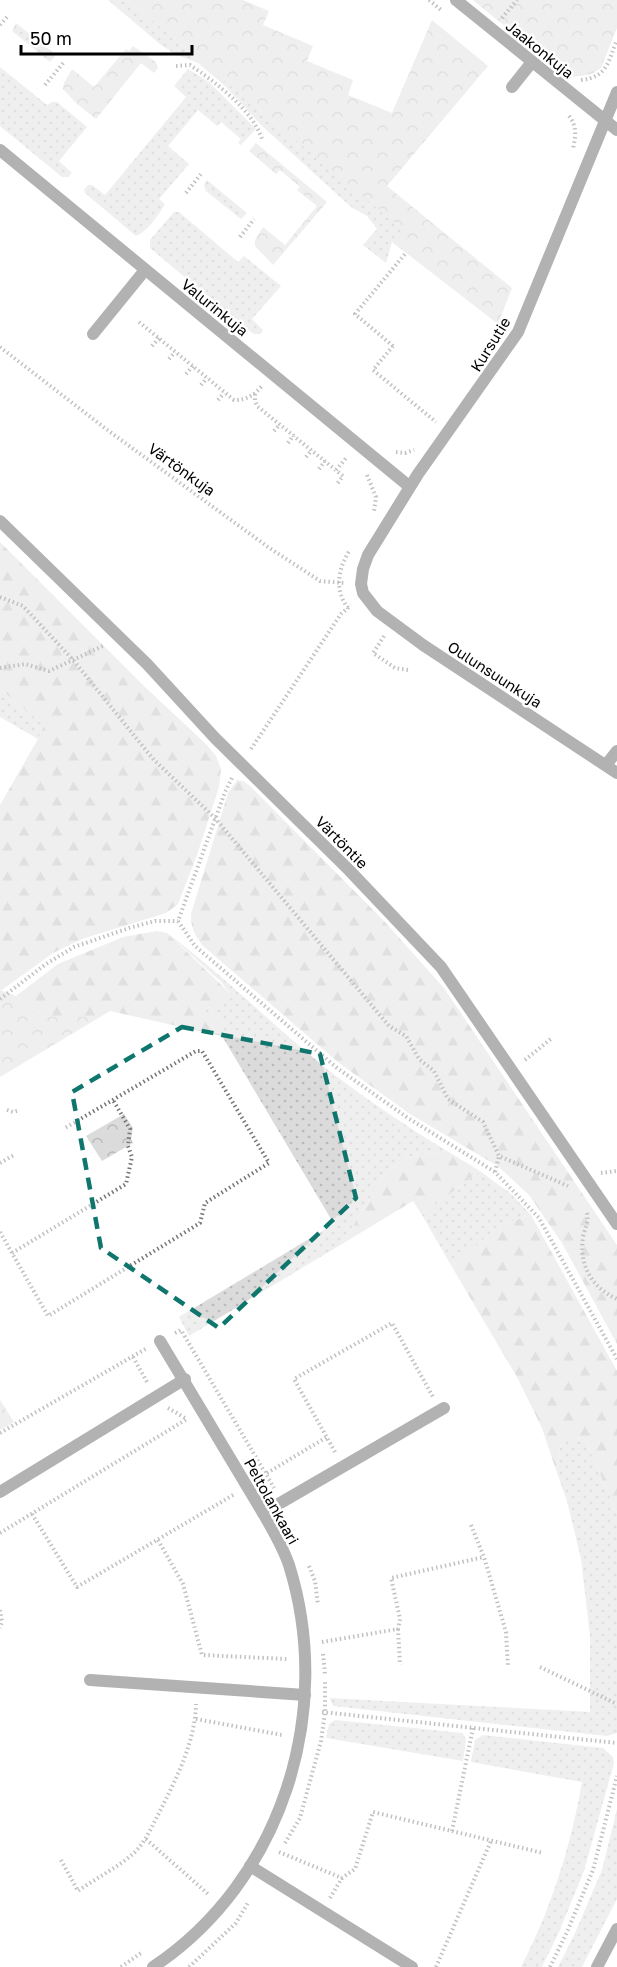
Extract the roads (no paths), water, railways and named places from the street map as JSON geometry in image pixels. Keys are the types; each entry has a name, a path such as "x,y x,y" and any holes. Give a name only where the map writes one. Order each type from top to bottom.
{"street":[{"name":"Jaakonkuja","path":"456,0 617,130"},
{"path":"512,87 532,62"},
{"name":"Kursutie","path":"362,589 363,569 368,555 410,487 518,332 617,92"},
{"name":"Valurinkuja","path":"0,150 410,487"},
{"path":"93,334 146,270"},
{"name":"Värtöntie","path":"0,520 118,636 441,966 617,1224"},
{"name":"Oulunsuunkuja","path":"362,589 377,611 423,645 617,773"},
{"path":"606,765 617,751"},
{"name":"Peltolankaari","path":"153,1967 177,1951 220,1908 250,1866 276,1820 295,1765 305,1711 306,1665 298,1602 288,1564 277,1538 160,1341"},
{"path":"0,1492 184,1379"},
{"path":"263,1512 442,1409"},
{"path":"90,1680 305,1695"},
{"path":"250,1866 412,1967"},
{"path":"597,1967 617,1929"}]}
